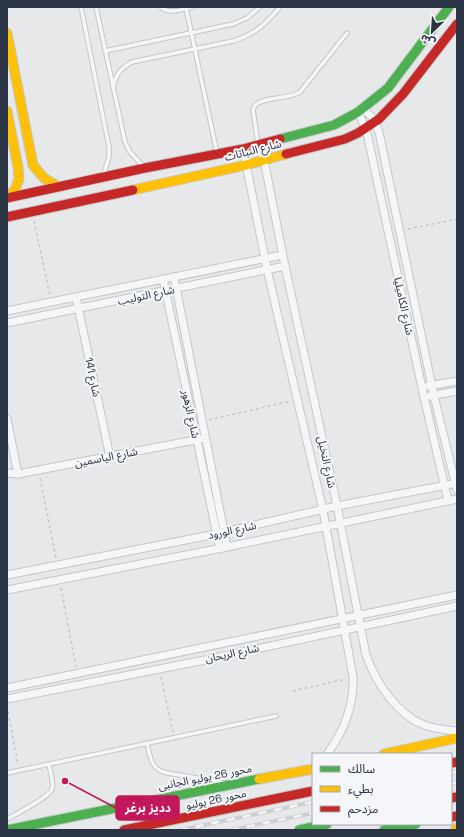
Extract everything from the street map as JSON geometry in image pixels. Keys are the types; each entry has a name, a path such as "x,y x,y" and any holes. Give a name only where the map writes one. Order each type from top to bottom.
{"main road":[{"name":"شارع النباتات","path":"7,198 145,168 243,149 334,125 360,110 388,88 449,7"},
{"name":"شارع النباتات","path":"7,216 246,165 345,139 375,123 395,104 457,24"},
{"path":"7,33 33,165 39,175 48,182 59,187"},
{"path":"7,112 19,179 15,190 7,198"},
{"path":"389,753 457,738"},
{"name":"محور 26 يوليو الجانبى","path":"7,830 230,784 311,769"},
{"name":"محور 26 يوليو","path":"124,830 312,791"},
{"path":"299,830 323,825"},
{"path":"391,829 411,825"}],"street":[{"name":"شارع الكاميليا","path":"360,110 375,123 379,132 434,396 457,485"},
{"name":"شارع الكاميليا","path":"360,110 366,129 448,501"},
{"name":"شارع النخيل","path":"259,145 264,160 282,255 337,506 366,655 381,687 406,713 423,725 438,729 457,731"},
{"name":"شارع النخيل","path":"243,149 265,258 323,510 353,677 354,692 343,729 328,753"},
{"name":"شارع التوليب","path":"7,311 282,255"},
{"name":"شارع التوليب","path":"7,324 285,266"},
{"name":"شارع الزهور","path":"174,277 224,532 224,548"},
{"name":"شارع الزهور","path":"163,279 216,534 224,548"},
{"name":"شارع 141","path":"76,297 110,457"},
{"path":"422,388 457,381"},
{"path":"424,397 457,391"},
{"path":"7,419 18,474"},
{"name":"شارع الياسمين","path":"7,473 18,474 206,438"},
{"name":"شارع الورود","path":"7,575 216,534 337,506 457,485"},
{"name":"شارع الورود","path":"7,590 224,548 457,499"},
{"path":"57,566 60,580"},
{"path":"27,572 29,586"},
{"name":"شارع الريحان","path":"7,688 457,595"},
{"name":"شارع الريحان","path":"7,699 160,669 457,606"}],"lane":[{"path":"81,7 109,147 109,157 102,178"},
{"path":"96,7 125,142 136,160 145,168"},
{"path":"161,7 166,11 193,7"},
{"path":"105,51 234,24 247,18 260,7"},
{"path":"113,88 114,80 118,72 132,62 233,41 258,30 280,7"},
{"path":"186,8 217,154"},
{"path":"259,145 253,110 255,105 258,102 293,96 300,92 347,33"},
{"path":"7,773 276,716"},
{"path":"147,743 150,760 155,768 162,772 230,784"},
{"path":"7,820 51,792 53,785 49,764"}],"path":[{"path":"31,211 51,302"},
{"path":"400,230 457,219"},
{"path":"202,421 297,400"},
{"path":"39,470 57,566"},
{"path":"60,580 78,673"},
{"path":"160,669 174,738"},
{"path":"293,691 353,677"},
{"path":"7,704 19,770"}],"railway":[{"path":"452,773 457,772"},
{"path":"452,784 457,782"},
{"path":"180,830 312,802"},
{"path":"231,830 312,813"}],"traffic: fast":[{"path":"280,139 334,125 358,112 388,88 449,7"},
{"path":"7,830 259,779"},
{"path":"299,830 322,825"},
{"path":"384,830 411,825"}],"traffic: slow":[{"path":"7,33 33,165 44,178 59,187"},
{"path":"7,111 19,179 15,190 7,197"},
{"path":"133,190 246,165 286,154"},
{"path":"389,753 457,738"},
{"path":"259,779 312,769"}],"traffic: jam":[{"path":"286,154 345,139 358,133 379,119 403,94 457,24"},
{"path":"7,198 145,168 243,149 280,139"},
{"path":"7,217 133,190"},
{"path":"452,763 457,762"},
{"path":"124,830 312,791"},
{"path":"452,798 457,797"},
{"path":"452,817 457,816"}],"place":[{"name":"دديز برغر","path":"65,781"}]}
